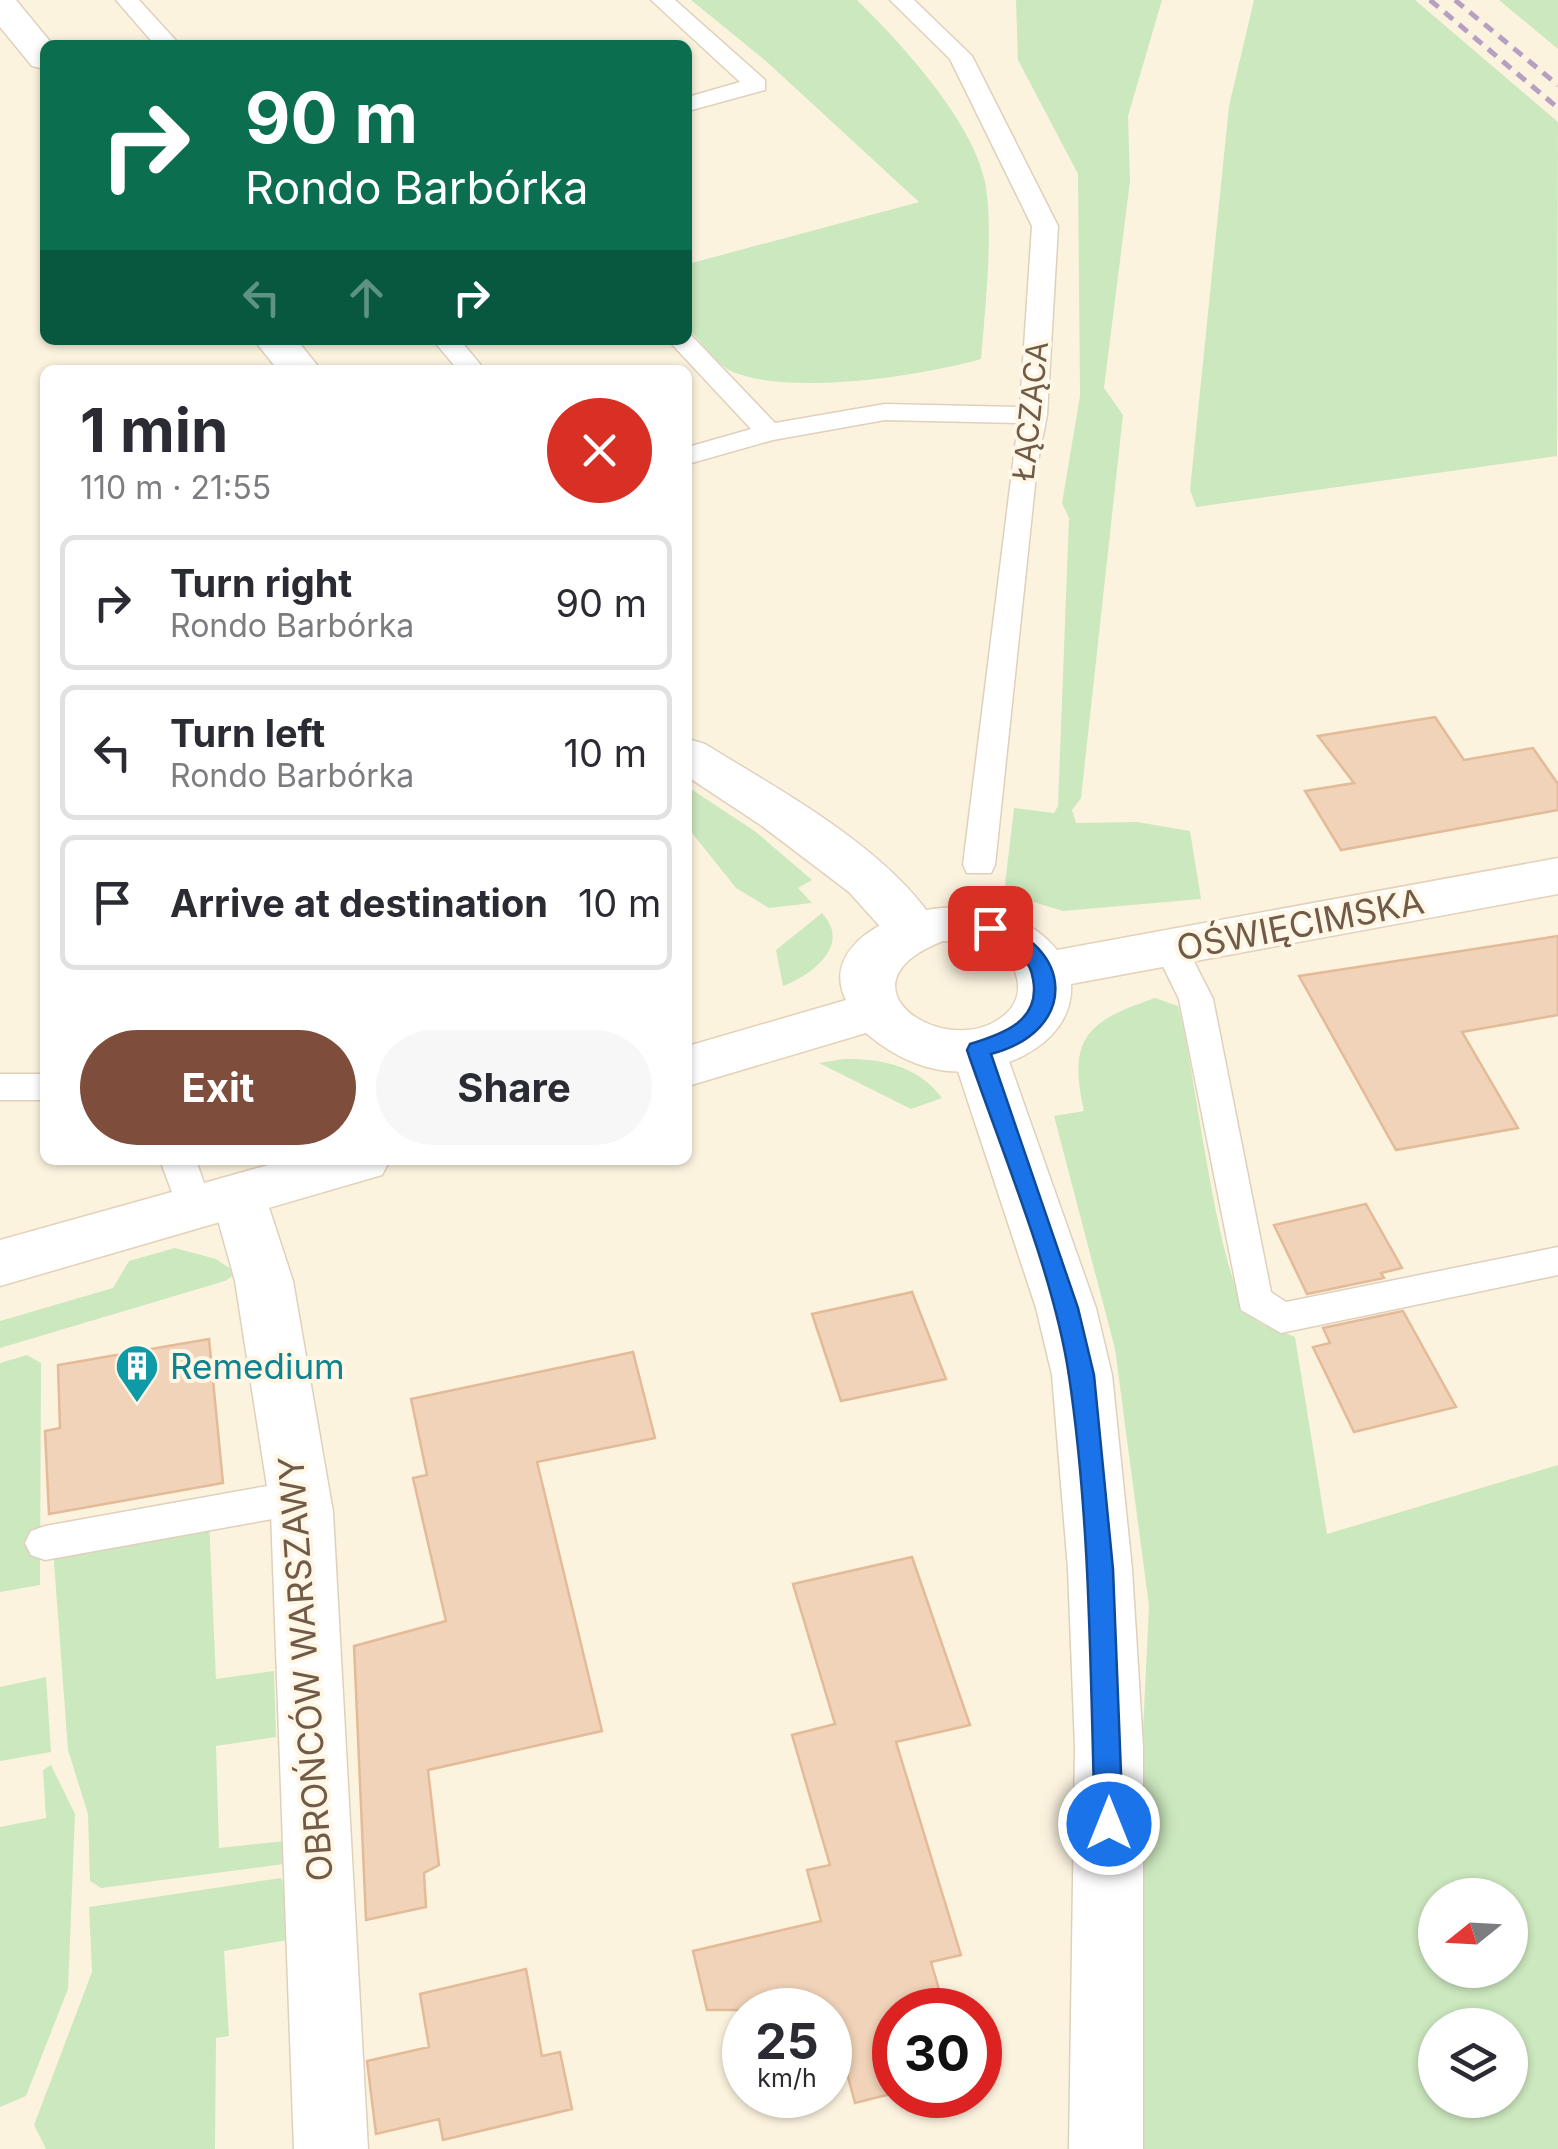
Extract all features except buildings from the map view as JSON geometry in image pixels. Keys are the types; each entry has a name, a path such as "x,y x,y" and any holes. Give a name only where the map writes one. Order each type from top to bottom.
{"street":[{"path":"0,4 40,52"},
{"path":"279,345 296,365"},
{"path":"692,758 780,814 867,880 913,929"},
{"name":"OŚWIĘCIMSKA","path":"1043,971 1558,876"},
{"path":"938,923 990,928 1032,953 1043,971 1046,991 1042,1012 1027,1029 1006,1042 978,1050 918,1044 892,1030 874,1011 866,988 871,964 887,943 913,929 938,923"},
{"path":"692,1065 874,1011"},
{"path":"978,1050 1066,1308 1082,1375 1100,1569 1109,1747 1106,2149"},
{"path":"0,1263 204,1188 334,1165"},
{"name":"OBROŃCÓW WARSZAWY","path":"204,1188 264,1282 300,1496 331,2149"}],"lane":[{"path":"127,0 163,40"},
{"path":"662,0 757,85 692,103"},
{"name":"ŁĄCZĄCA","path":"901,0 960,56 1045,226 1033,414 1023,466 980,865"},
{"path":"450,345 468,365"},
{"path":"686,345 770,432"},
{"path":"692,455 770,432 885,412 1033,414"},
{"path":"1172,948 1196,1000 1254,1300 1281,1318 1558,1261"},
{"path":"0,1088 40,1086"},
{"path":"45,1542 300,1496"}],"green space":[{"path":"691,0 857,0 933,84 966,134 985,182 989,246 981,359 892,377 788,382 758,379 727,369 692,332 692,263 919,202 767,62"},
{"path":"1016,0 1162,0 1128,116 1130,181 1104,388 1123,415 1081,798 1072,810 1076,823 1137,822 1190,831 1201,899 1063,911 1004,893 1014,808 1054,813 1058,806 1069,518 1062,503 1080,396 1078,174 1018,60"},
{"path":"1254,0 1415,0 1558,122 1557,456 1196,507 1190,490 1229,106"},
{"path":"1499,0 1558,0 1558,49"},
{"path":"692,790 756,832 812,880 798,888 812,903 769,908 736,888 692,833"},
{"path":"822,913 833,936 825,957 806,974 783,986 776,950"},
{"path":"1155,998 1178,1006 1218,1222 1240,1299 1257,1321 1295,1337 1327,1534 1558,1465 1558,2149 1134,2149 1129,2022 1149,1606 1115,1349 1054,1116 1084,1111 1079,1086 1081,1049 1088,1035 1113,1015"},
{"path":"872,1060 911,1071 942,1098 911,1109 819,1063"},
{"path":"175,1248 216,1259 237,1273 225,1281 0,1348 0,1321 113,1288 129,1261"},
{"path":"27,1355 41,1363 40,1585 0,1592 0,1363"},
{"path":"209,1520 216,1679 274,1671 276,1737 216,1746 219,1848 285,1841 284,1864 101,1888 90,1881 88,1814 68,1750 53,1549"},
{"path":"46,1677 51,1752 0,1761 0,1687"},
{"path":"51,1765 75,1814 68,1989 26,2096 0,2107 0,1827 46,1818 43,1770"},
{"path":"281,1878 289,1897 287,1940 224,1951 229,2036 216,2038 215,2149 46,2149 34,2125 92,1972 89,1907"}],"railway":[{"path":"1430,0 1558,108"},
{"path":"1455,0 1558,85"}],"place":[{"name":"Remedium","path":"137,1404"}],"route":[{"path":"990,928 1014,938 1032,953 1043,971 1046,991 1042,1012 1027,1029 1006,1042 978,1050 1066,1308 1082,1375 1100,1569 1109,1824"}]}
